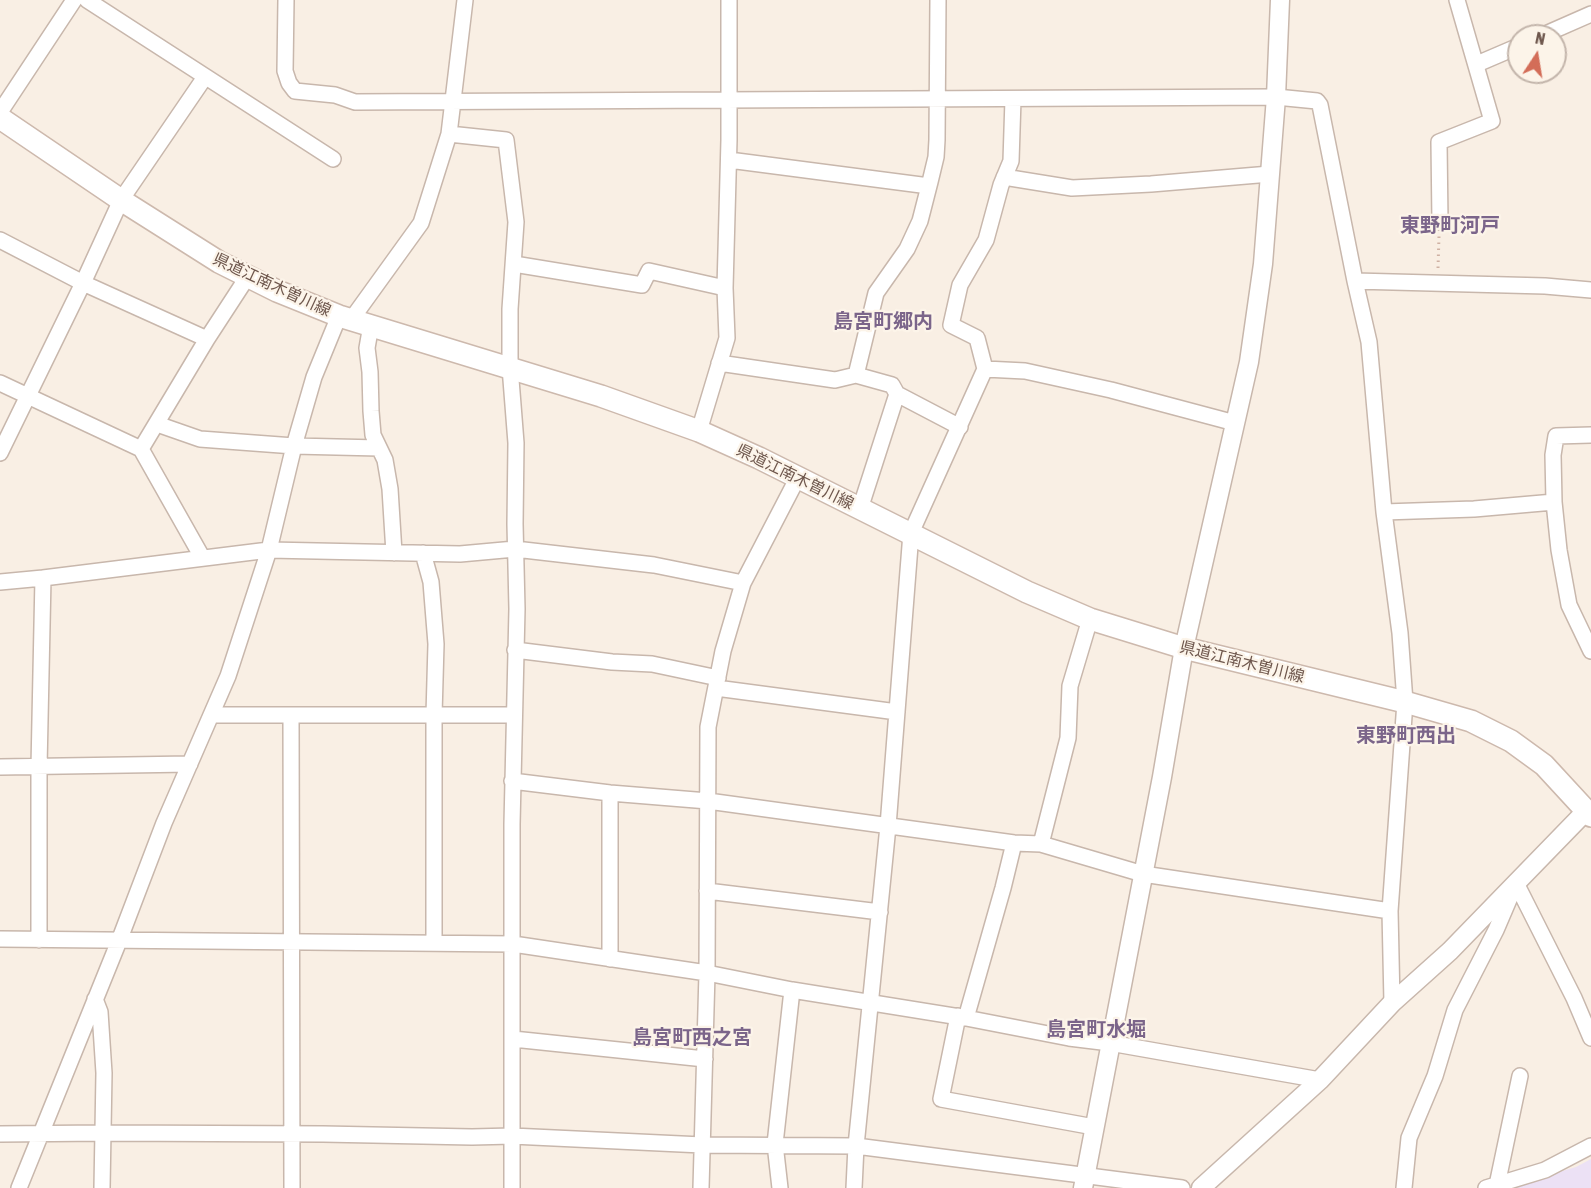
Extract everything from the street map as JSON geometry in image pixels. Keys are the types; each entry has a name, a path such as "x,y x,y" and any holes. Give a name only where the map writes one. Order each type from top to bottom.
{"main road":[{"name":"県道江南木曽川線","path":"0,118 121,200 219,261 277,291 354,320 601,396 699,431 759,458 1027,592 1090,619 1184,648 1404,702 1471,721 1511,741 1544,765 1590,811"}],"street":[{"path":"0,112 74,0"},
{"path":"87,0 333,159"},
{"path":"286,0 285,70 289,83 295,91 335,95 355,102 1276,97 1317,101 1320,105 1369,342 1384,512 1400,633 1404,702 1390,911 1392,1003"},
{"path":"20,1188 164,823 228,676 269,550 294,446 314,378 421,223 449,134 465,0"},
{"path":"699,431 727,338 725,288 729,160 729,0"},
{"path":"856,375 876,293 907,249 920,221 936,158 938,0"},
{"path":"1084,1182 1184,648 1249,362 1261,275 1270,174 1280,0"},
{"path":"1440,222 1439,142 1492,121 1457,0"},
{"path":"1567,25 1591,14"},
{"path":"1477,64 1507,51"},
{"path":"0,453 121,200 205,77"},
{"path":"854,1188 856,1146 888,826 910,533 985,369 977,338 951,325 960,285 986,240 1004,177 1011,161 1013,99"},
{"path":"449,134 507,140 516,222 510,309 510,367 516,443 517,609 512,781 512,1188"},
{"path":"729,160 929,186"},
{"path":"1004,177 1072,188 1270,174"},
{"path":"0,240 83,283 207,339"},
{"path":"514,264 642,285 649,270 725,288"},
{"path":"141,449 248,276"},
{"path":"1355,281 1437,285 1545,286 1591,290"},
{"path":"354,320 367,348 373,435 385,460 390,489 394,553"},
{"path":"719,363 835,380 856,375 892,385 897,394 960,427"},
{"path":"985,369 1025,371 1111,390 1235,423"},
{"path":"0,383 141,449 202,557"},
{"path":"860,509 897,394"},
{"path":"157,424 200,439 294,446 379,448"},
{"path":"1591,435 1556,436 1553,455 1554,502 1559,550 1569,605 1591,651"},
{"path":"701,1188 707,973 708,727 723,651 743,583 797,479"},
{"path":"1384,512 1474,509 1554,502"},
{"path":"0,582 269,550 460,554 515,549 654,565 743,583"},
{"path":"423,553 431,582 436,644 434,942"},
{"path":"39,940 39,767 43,578"},
{"path":"1041,844 1068,738 1070,686 1090,619"},
{"path":"515,650 612,662 652,664 717,683 897,712"},
{"path":"291,714 292,1188"},
{"path":"211,715 513,715"},
{"path":"0,767 190,764"},
{"path":"512,781 610,793 708,801 1014,843 1041,844 1143,874 1390,911"},
{"path":"610,793 610,959"},
{"path":"1201,1188 1320,1080 1392,1003 1450,951 1590,811"},
{"path":"1014,843 1003,888 962,1017 941,1099 1094,1127"},
{"path":"1516,883 1574,998 1591,1038"},
{"path":"1404,1188 1409,1138 1435,1076 1455,1010 1496,930 1516,883"},
{"path":"707,891 880,912"},
{"path":"0,939 513,944 707,973 792,990 962,1017 1069,1038 1110,1043 1320,1080"},
{"path":"780,1188 776,1144 792,990"},
{"path":"95,999 100,1012 104,1073 102,1188"},
{"path":"513,1039 705,1059"},
{"path":"1491,1186 1520,1076"},
{"path":"0,1134 42,1132 512,1136 702,1144 856,1146 1084,1182 1182,1188"},
{"path":"1491,1186 1545,1170 1591,1146"}],"path":[{"path":"1437,285 1440,222"}],"shaded area":[{"path":"1591,1159 1591,1188 1504,1188 1576,1167"}],"district":[{"name":"東野町河戸","path":"1450,226"},
{"name":"島宮町郷内","path":"883,322"},
{"name":"東野町西出","path":"1406,736"},
{"name":"島宮町水堀","path":"1096,1030"},
{"name":"島宮町西之宮","path":"692,1038"}]}
